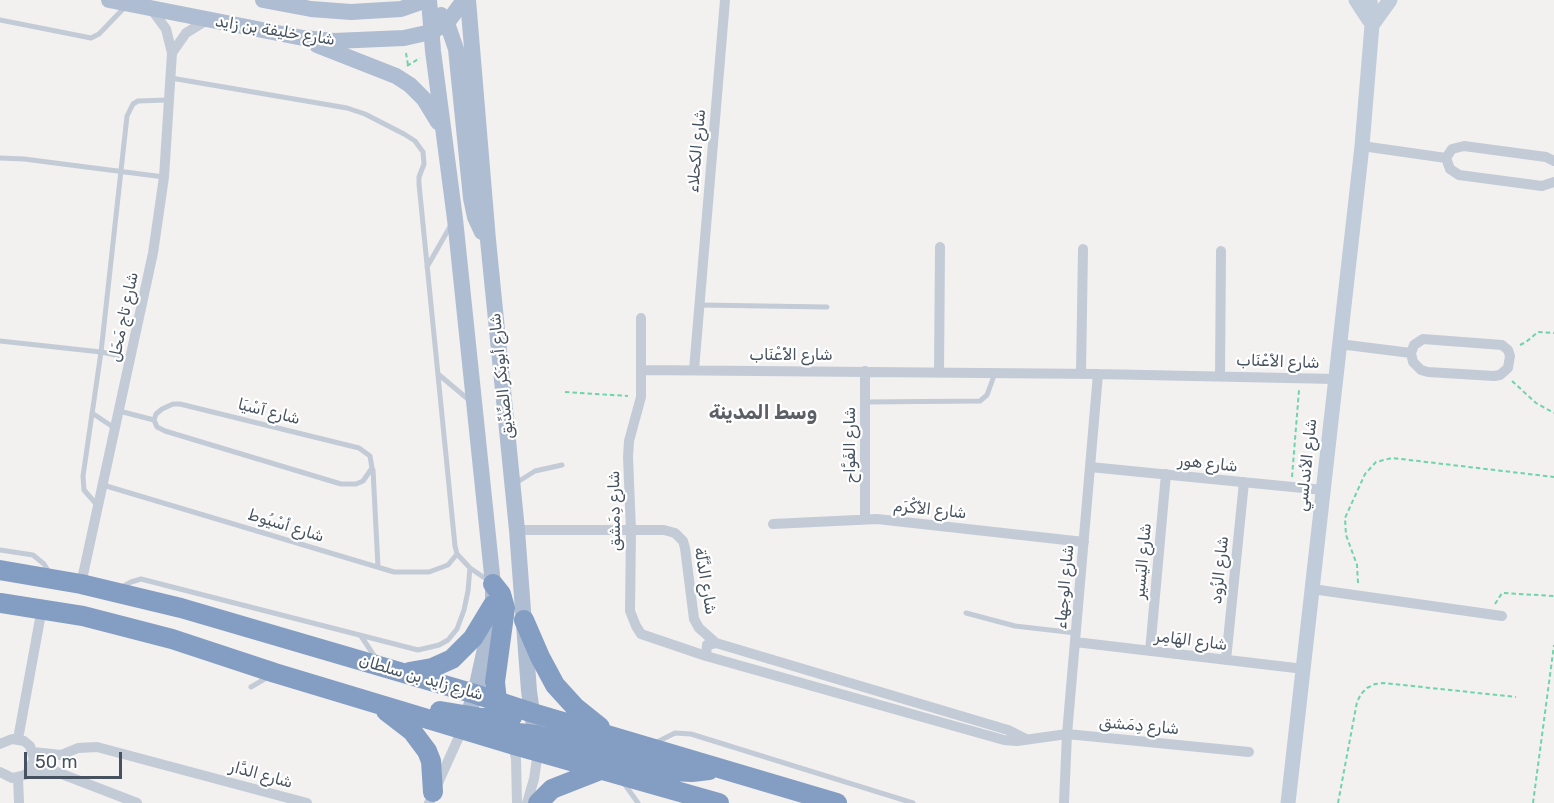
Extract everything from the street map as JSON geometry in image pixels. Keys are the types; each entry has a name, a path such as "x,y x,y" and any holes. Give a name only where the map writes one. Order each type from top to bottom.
{"highway":[{"name":"شارع زايد بن سلطان","path":"0,570 116,591 475,694 514,729"},
{"path":"493,584 501,594 505,608 495,682 514,729"},
{"name":"شارع زايد بن سلطان","path":"0,603 83,616 172,639 275,673 372,701 465,723 514,729 610,771 719,803"},
{"path":"403,673 432,668 452,659 473,638 493,605"},
{"path":"524,620 546,670 562,695 612,736"},
{"path":"372,701 412,731 420,741 431,761 431,798"},
{"name":"شارع زايد بن سلطان","path":"514,729 533,713 837,803"},
{"path":"465,723 514,729 670,771 692,772 721,768"},
{"path":"538,803 552,789 610,771"}],"main road":[{"name":"شارع خليفة بن زايد","path":"109,0 303,38 363,41 404,38 431,32 447,23 466,0"},
{"name":"شارع خليفة بن زايد","path":"263,0 311,9 351,12 401,9 428,0"},
{"path":"351,12 372,5 379,0"},
{"path":"428,0 447,23 456,49 471,198 480,228 488,240"},
{"name":"شارع أبوبَكر الصِّدِّيق","path":"428,0 493,584 493,605 475,694 465,723"},
{"name":"شارع أبوبَكر الصِّدِّيق","path":"466,0 518,530 529,692 533,713 514,729"},
{"path":"303,38 362,61 410,85 424,99 442,131"}],"street":[{"name":"شارع الكحلاء","path":"694,370 725,0"},
{"path":"1356,0 1372,26 1389,0"},
{"name":"شارع الأندلسي","path":"1288,803 1362,146 1372,26 1370,0"},
{"name":"شارع الأندلسي","path":"1372,26 1380,0"},
{"name":"شارع تاج مَحَل","path":"81,584 153,253 164,177 171,53 166,29 152,9"},
{"path":"171,53 186,33 207,20"},
{"path":"1362,146 1446,158"},
{"path":"1554,161 1546,157 1464,146 1452,149 1446,158 1449,169 1459,175 1542,186 1554,182"},
{"path":"939,372 940,247"},
{"path":"1081,373 1083,249"},
{"name":"شارع الأَعْنَاب","path":"1220,376 1221,251"},
{"name":"شارع دِمَشق","path":"641,318 641,397 629,441 630,611 641,633 706,656 1004,740 1067,735 1249,752"},
{"path":"1431,339 1497,343 1508,350 1509,363 1503,373 1494,376 1428,372 1416,366 1411,353 1417,342 1431,339"},
{"path":"1339,344 1411,353"},
{"name":"شارع الأَعْنَاب","path":"642,370 1081,373 1335,379"},
{"name":"شارع الفَوَّاح","path":"865,371 865,519"},
{"name":"شارع الوجهاء","path":"1064,803 1067,735 1098,374"},
{"name":"شارع هور","path":"1090,466 1323,490"},
{"name":"شارع اليَسير","path":"1150,651 1166,474"},
{"name":"شارع الزُود","path":"1226,660 1244,482"},
{"name":"شارع الأَكْرَم","path":"773,524 865,519 1084,542"},
{"name":"شارع الدَّلَّة","path":"518,530 664,530 679,536 685,549 694,619 699,628 716,643"},
{"path":"1312,589 1502,616"},
{"path":"18,739 42,608"},
{"name":"شارع الهَامِر","path":"1075,638 1150,651 1304,669"},
{"path":"706,656 707,645 716,643"},
{"name":"شارع دِمَشق","path":"716,643 1008,730 1026,739"},
{"path":"431,798 465,723"},
{"path":"514,729 517,803"},
{"path":"514,729 534,779 527,803"},
{"path":"0,744 18,739 30,746 34,759 29,771"},
{"name":"شارع الدَّار","path":"33,752 61,755 78,748 97,747 306,803"},
{"path":"0,772 12,778 29,771 54,771 137,803"},
{"path":"18,777 20,803"}],"lane":[{"path":"0,20 91,38 99,34 128,4"},
{"path":"171,78 347,108 365,114 414,141 423,152 425,158 419,184 457,554 470,568 493,584"},
{"path":"98,507 87,496 83,484 130,109 138,101 170,100"},
{"path":"0,158 164,177"},
{"path":"427,267 454,219"},
{"path":"698,305 827,308"},
{"path":"0,341 101,352 131,358"},
{"path":"865,402 980,401 987,395 995,373"},
{"path":"438,374 474,404"},
{"name":"شارع آسْيَا","path":"154,420 156,414 162,409 173,404 180,404 359,448 370,456 372,468"},
{"path":"119,411 154,420 157,427 165,431 341,484 356,484 363,481 372,468"},
{"path":"92,413 116,429"},
{"path":"512,486 535,471 562,465"},
{"path":"372,468 378,567"},
{"name":"شارع أسْيُوط","path":"103,485 394,572 429,572 448,565 457,554"},
{"path":"0,550 33,555 44,564 53,579"},
{"path":"116,591 141,579 418,650 439,645 448,640 457,629 464,610 470,568"},
{"path":"966,613 1075,638"},
{"path":"361,636 381,666"},
{"path":"251,687 275,673"},
{"path":"647,746 675,733 691,734 913,803"},
{"path":"610,771 638,803"}],"path":[{"path":"1508,350 1526,342 1538,332 1554,333"},
{"path":"1503,373 1536,403 1554,413"},
{"path":"1292,479 1300,378"},
{"path":"566,392 641,397"},
{"path":"1355,595 1359,571 1346,535 1345,518 1365,474 1376,462 1392,458 1554,477"},
{"path":"1489,615 1502,593 1554,596"},
{"path":"1533,803 1554,645"},
{"path":"1338,803 1357,702 1367,688 1384,683 1516,697"}],"district":[{"name":"وسط المدينة","path":"763,413"}]}
